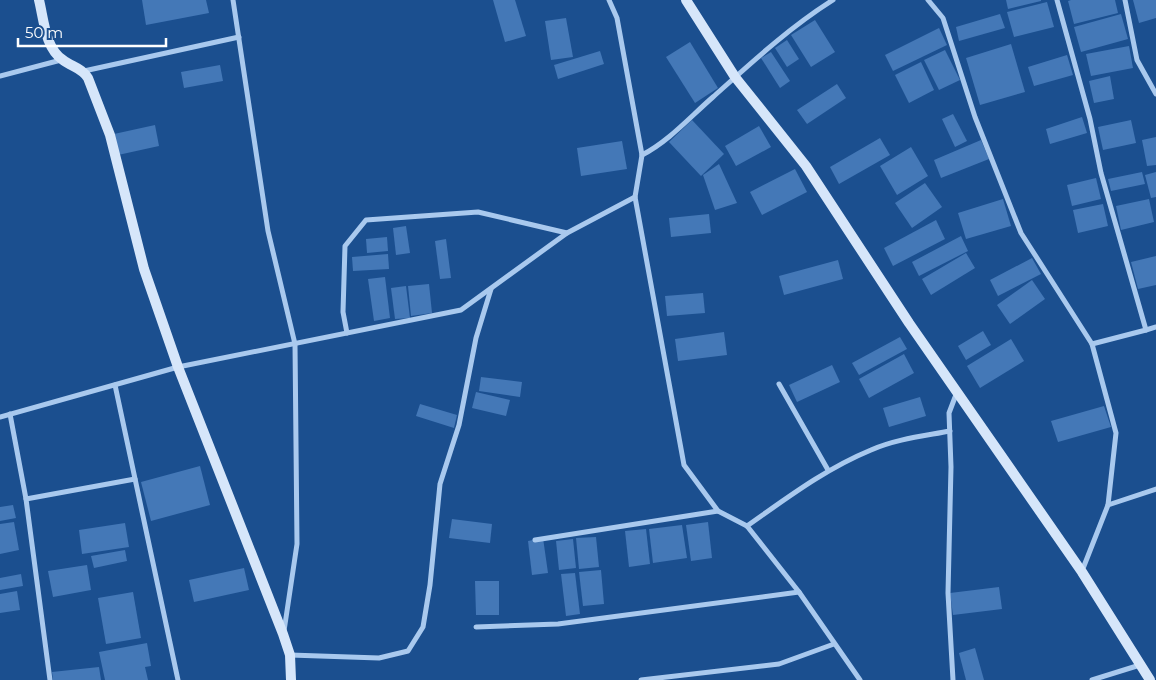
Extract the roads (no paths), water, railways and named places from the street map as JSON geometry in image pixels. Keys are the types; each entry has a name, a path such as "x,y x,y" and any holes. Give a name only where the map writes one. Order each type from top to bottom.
{"main road":[{"path":"39,0 48,42 61,60 84,71 110,135 144,269 178,367 283,634 290,655 291,680"},
{"path":"686,0 735,77 806,166 909,323 1082,572 1150,680"}],"street":[{"path":"234,0 268,232 294,344 297,544 283,634"},
{"path":"609,0 616,18 642,155 635,197 684,465 718,511 746,526 799,592 860,680"},
{"path":"642,155 658,147 735,77 809,15 833,0"},
{"path":"928,0 943,18 975,117 1021,233 1092,344 1116,433 1108,505 1082,572"},
{"path":"1057,0 1090,119 1102,173 1146,330"},
{"path":"1125,0 1137,60 1156,94"},
{"path":"84,71 239,38"},
{"path":"0,76 61,60"},
{"path":"0,417 178,367 461,310 568,233 635,197"},
{"path":"347,333 344,312 345,246 366,220 478,212 568,233"},
{"path":"290,655 379,658 408,651 423,626 430,585 440,484 459,425 476,338 491,289"},
{"path":"1092,344 1156,327"},
{"path":"779,384 828,470"},
{"path":"115,385 178,680"},
{"path":"953,680 948,593 951,467 949,414 957,392"},
{"path":"10,414 26,499 50,680"},
{"path":"746,526 828,470 873,449 914,438 950,432"},
{"path":"26,499 135,479"},
{"path":"1108,505 1156,489"},
{"path":"535,540 718,511"},
{"path":"476,627 558,624 799,592"},
{"path":"642,680 780,664 834,644"},
{"path":"1092,680 1140,665"}]}
